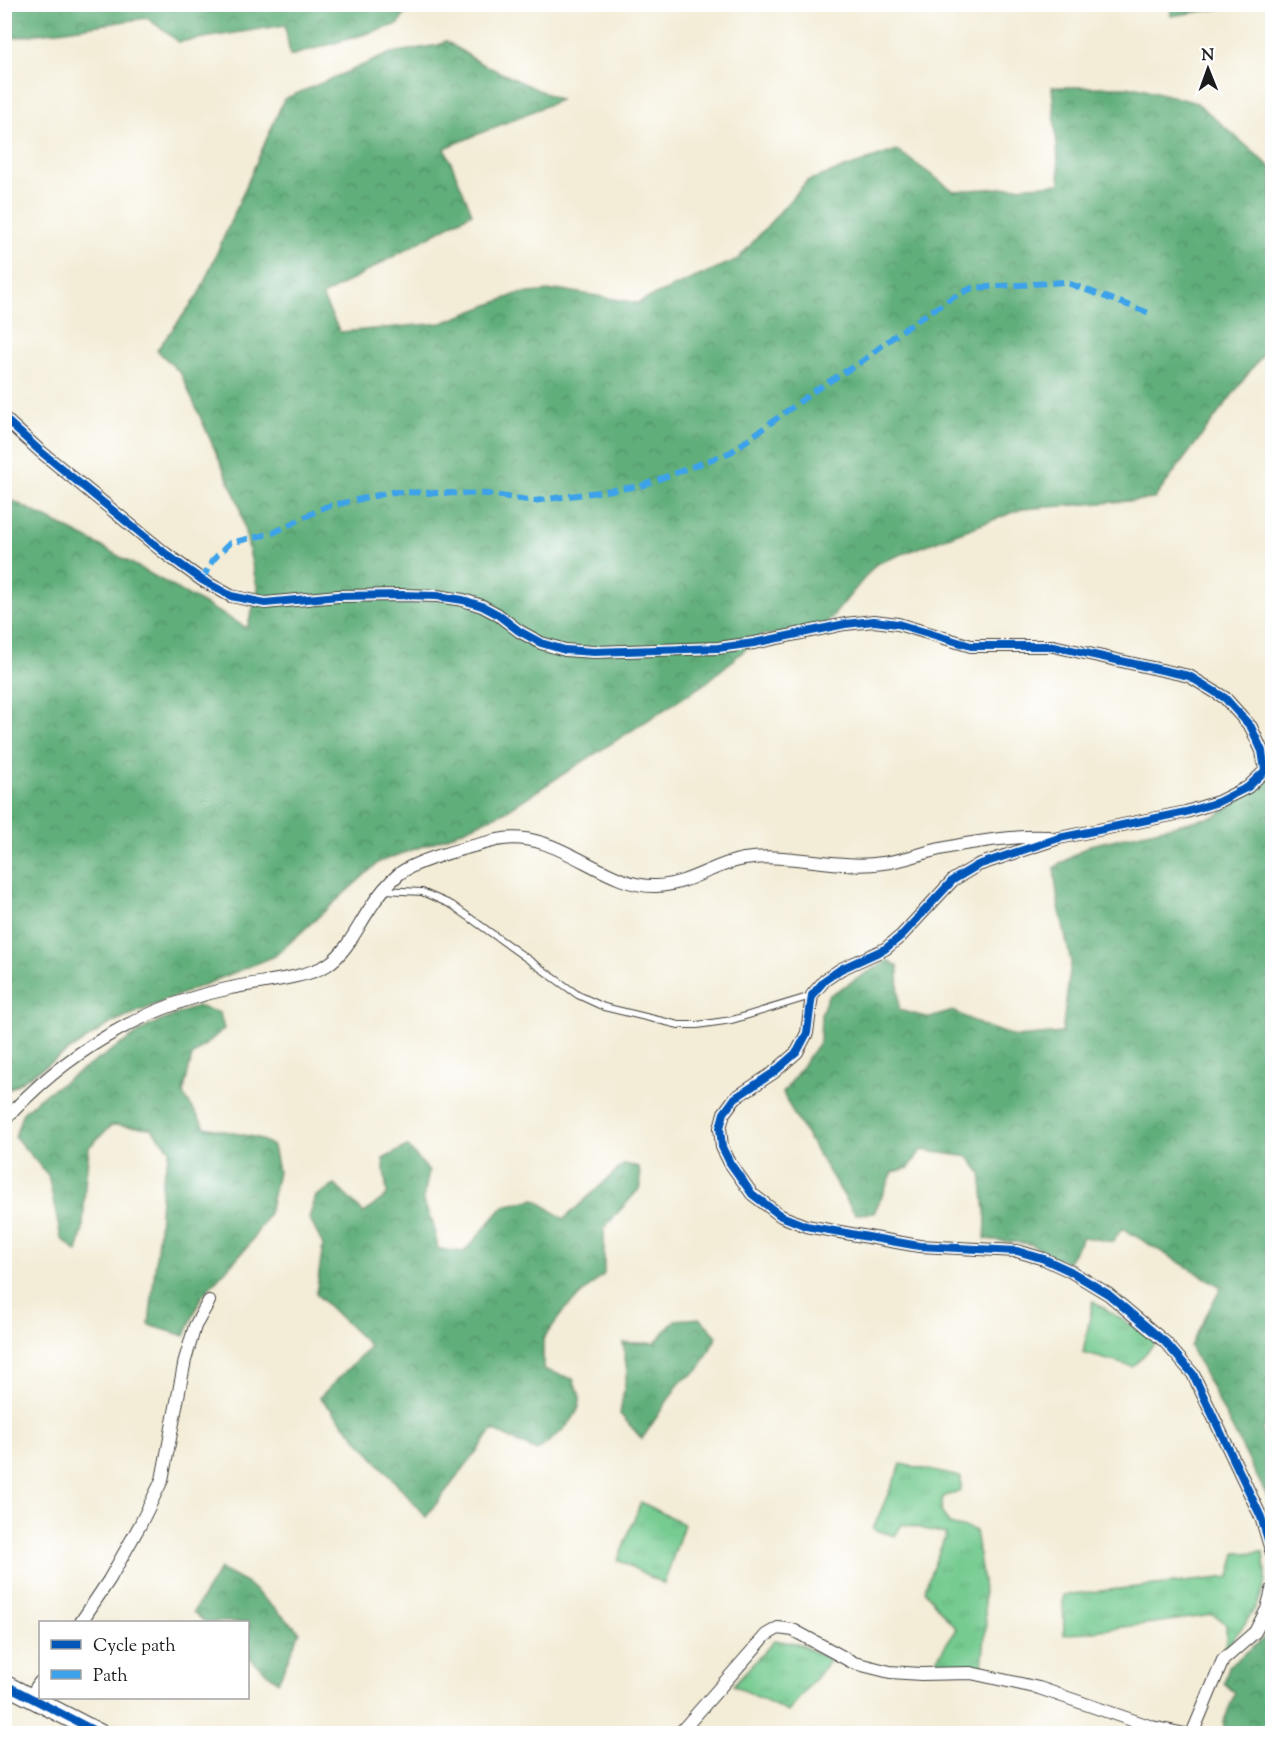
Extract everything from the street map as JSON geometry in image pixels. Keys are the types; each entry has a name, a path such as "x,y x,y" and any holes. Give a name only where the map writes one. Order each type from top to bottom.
{"main road":[{"path":"4,1684 101,1734"}],"street":[{"path":"4,418 40,451 166,554 202,580 231,596 265,603 338,596 402,595 463,600 482,606 541,643 565,650 594,652 718,648 845,624 874,621 898,624 971,646 1053,646 1189,676 1225,698 1251,727 1269,767 1248,787 1218,802 1186,812 1059,838 978,865 953,879 901,936 885,949 842,969 825,980 812,995 807,1033 797,1052 773,1073 735,1098 724,1113 720,1128 722,1147 730,1163 752,1194 781,1216 806,1226 919,1246 1017,1251 1044,1259 1070,1271 1108,1294 1165,1342 1193,1374 1261,1517 1272,1553"},
{"path":"4,1121 25,1098 62,1067 129,1023 166,1006 229,988 301,974 326,965 342,951 384,890 400,873 424,861 500,840 523,838 544,843 628,882 653,886 692,879 719,866 745,859 781,858 846,865 882,864 970,843 1041,837 1059,838"},
{"path":"82,1621 109,1580 162,1480 185,1360 195,1326 208,1301"},
{"path":"1192,1734 1223,1660 1255,1632 1267,1609 1272,1590"},
{"path":"680,1734 766,1635 778,1628 793,1630 854,1663 890,1672 971,1673 1039,1688 1152,1727 1185,1734"},
{"path":"30,1697 39,1684"}],"lane":[{"path":"384,890 422,892 452,905 578,995 604,1007 636,1015 679,1025 697,1025 732,1020 812,995"}],"green space":[{"path":"1170,4 1242,5 1171,16"},
{"path":"4,5 409,5 399,24 290,56 285,25 179,42 147,18 5,39"},
{"path":"446,41 480,63 560,100 445,148 472,213 322,296 340,332 442,323 517,294 562,290 637,303 738,259 807,181 897,150 954,191 1060,184 1052,87 1137,87 1197,103 1272,168 1272,342 1154,499 1022,509 876,564 819,633 762,635 706,683 504,812 445,838 379,862 275,956 113,1022 5,1092 5,497 88,539 247,628 258,591 239,504 181,374 157,350 199,294 284,99 391,53 439,45"},
{"path":"1272,776 1272,1406 1262,1431 1272,1458 1270,1502 1190,1346 1221,1287 1122,1228 1113,1242 1083,1237 1067,1263 1030,1244 985,1239 986,1221 981,1173 969,1157 921,1150 909,1168 893,1172 874,1213 855,1214 783,1093 820,1041 821,1014 828,996 888,960 898,966 899,1010 929,1018 953,1011 981,1025 1016,1037 1062,1033 1071,962 1058,902 1054,868 1090,845 1216,816"},
{"path":"197,1006 220,1013 224,1029 192,1056 183,1094 205,1127 258,1138 273,1146 278,1172 269,1213 249,1245 201,1297 185,1336 149,1325 162,1182 170,1149 151,1128 112,1125 89,1147 83,1229 77,1252 61,1238 48,1175 15,1137 22,1114 39,1098 149,1026"},
{"path":"407,1146 429,1171 423,1202 433,1223 438,1249 464,1252 504,1206 535,1199 564,1219 624,1164 639,1167 641,1187 604,1228 604,1274 565,1309 543,1339 543,1369 573,1379 580,1397 577,1413 565,1428 537,1451 493,1430 426,1517 320,1397 370,1346 316,1294 323,1245 309,1218 316,1196 335,1185 364,1213 387,1195 383,1159"},
{"path":"1093,1301 1145,1334 1155,1343 1133,1367 1083,1353"},
{"path":"700,1318 717,1336 699,1370 680,1382 642,1439 620,1414 627,1371 623,1343 655,1343 675,1320"},
{"path":"901,1464 961,1477 961,1490 943,1497 941,1511 949,1524 975,1530 983,1581 986,1626 982,1668 932,1666 956,1629 924,1590 946,1534 902,1524 895,1536 873,1529"},
{"path":"641,1502 684,1524 664,1584 618,1560"},
{"path":"1263,1552 1265,1581 1263,1591 1250,1617 1226,1648 1226,1624 1213,1615 1064,1635 1063,1595 1230,1577 1236,1553"},
{"path":"220,1569 248,1584 300,1632 278,1682 249,1658 249,1621 204,1621 193,1612"},
{"path":"1272,1627 1272,1733 1223,1733 1224,1721 1235,1693 1224,1683 1229,1666 1263,1639"},
{"path":"775,1640 802,1645 830,1660 788,1712 733,1685"}],"marked path":[{"path":"202,580 212,561 230,543 273,533 325,507 392,492 487,494 534,501 641,486 731,452 817,389 861,362 901,331 950,299 972,288 1065,282 1149,313"}],"cycle path":[{"path":"4,418 40,451 166,554 202,580 231,596 265,603 338,596 402,595 437,596 463,600 497,614 519,631 541,643 565,650 594,652 718,648 845,624 874,621 898,624 971,646 1053,646 1189,676 1225,698 1251,727 1262,751 1265,770"},
{"path":"1272,764 1248,787 1218,802 1186,812 1059,838 978,865 953,880 901,936 885,949 841,969 825,980 812,995 807,1033 797,1052 773,1073 735,1098 724,1113 720,1128 722,1147 730,1163 752,1194 781,1216 806,1226 919,1246 1017,1251 1044,1259 1070,1271 1108,1294 1165,1342 1193,1374 1261,1517 1272,1553"},
{"path":"4,1684 101,1734"}]}
